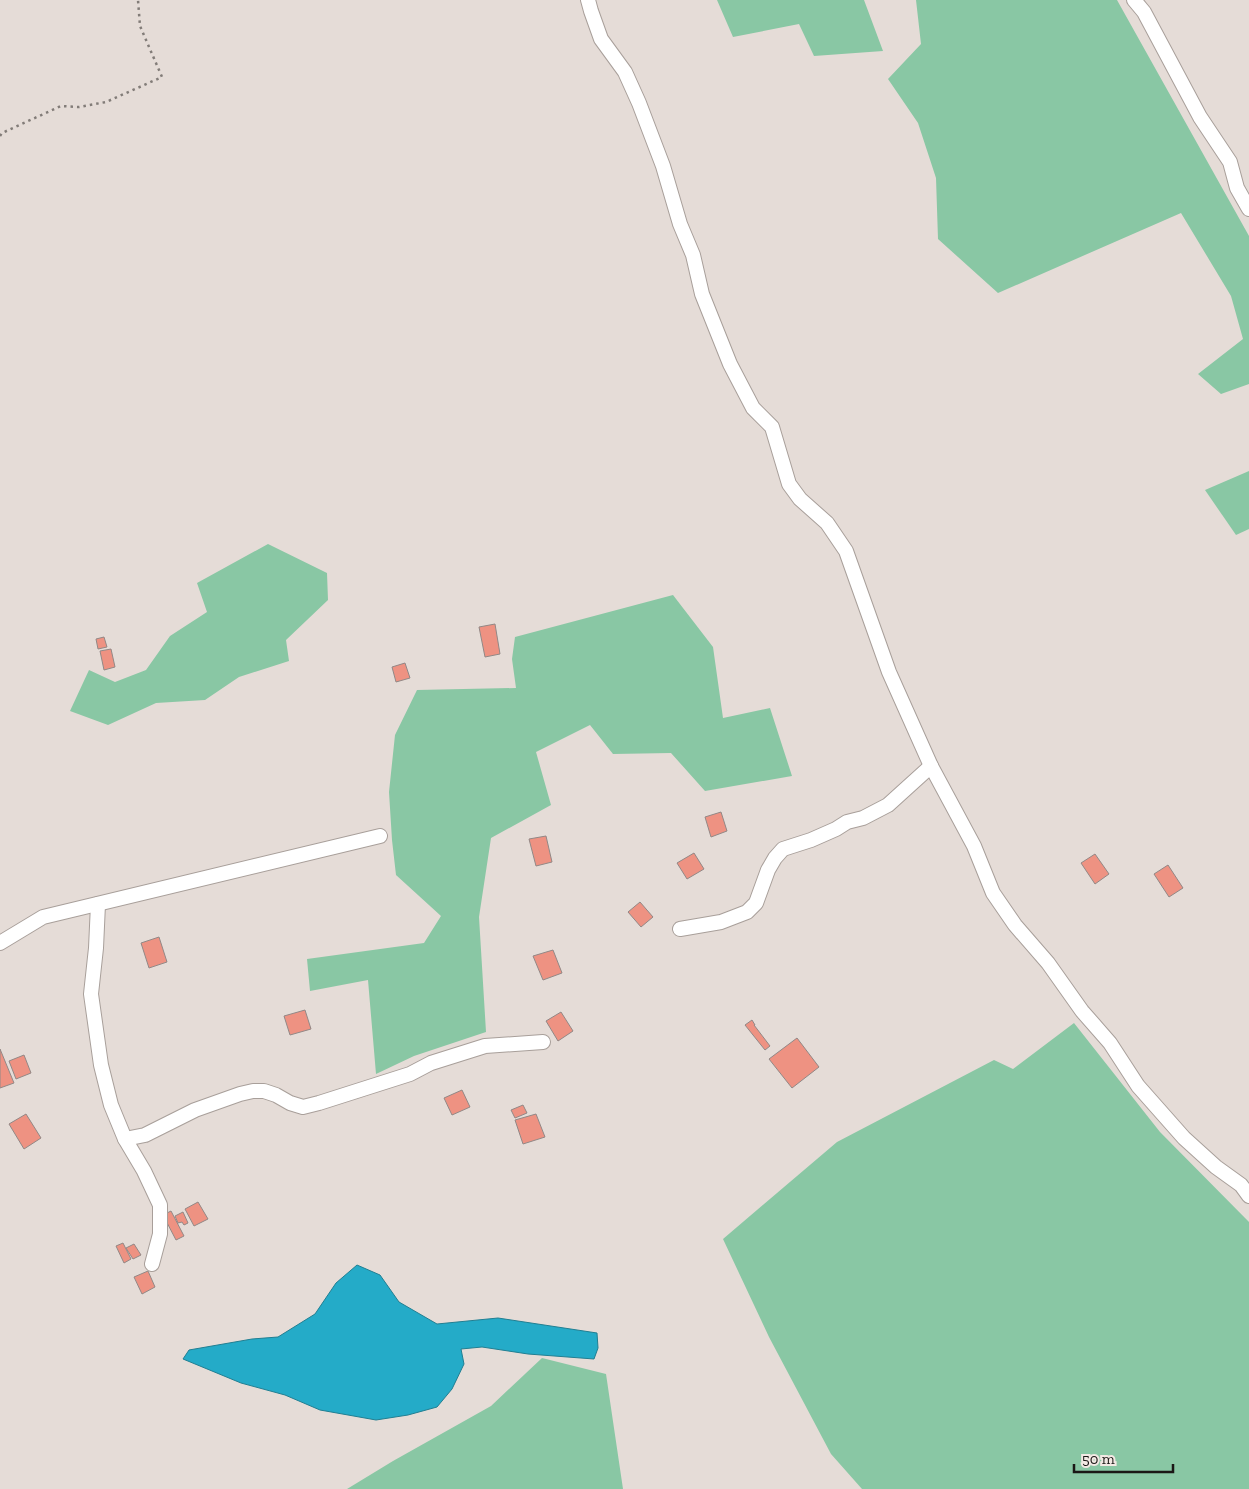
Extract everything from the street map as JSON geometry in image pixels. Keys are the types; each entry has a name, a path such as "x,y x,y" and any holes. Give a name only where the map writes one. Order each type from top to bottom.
{"street":[{"path":"588,0 590,11 601,39 625,72 639,103 663,166 680,224 693,255 702,294 730,364 753,408 772,427 789,484 800,499 827,523 846,551 889,672 931,766 974,846 993,892 1016,925 1048,963 1082,1011 1110,1043 1138,1086 1184,1138 1216,1167 1241,1185 1249,1196"},
{"path":"1134,0 1144,12 1200,117 1230,162 1237,188 1249,209"},
{"path":"680,929 721,922 747,912 756,903 768,870 783,849 836,830 847,822 863,818 888,805 931,766"},
{"path":"0,943 43,917 380,836"},
{"path":"98,904 91,994 101,1065 111,1105 125,1139 144,1171 160,1205 160,1234 152,1264"},
{"path":"125,1139 145,1134 195,1110 240,1094 264,1091 290,1103 303,1106 319,1103 410,1074 431,1063 485,1046 542,1042"}],"path":[{"path":"0,136 2,133 61,106 79,107 106,102 162,77 140,26 138,0"}],"green space":[{"path":"717,0 864,0 883,51 814,56 799,24 733,37"},
{"path":"916,0 1117,0 1249,236 1249,384 1221,394 1198,374 1243,339 1231,296 1181,213 998,293 938,239 936,178 918,123 888,79 921,44"},
{"path":"1249,471 1249,529 1236,535 1205,490"},
{"path":"268,544 327,573 328,600 286,640 289,661 239,677 205,700 156,703 108,725 70,711 89,670 115,682 146,670 170,636 207,612 197,583"},
{"path":"673,595 713,647 723,718 770,708 792,776 705,791 671,753 613,754 590,725 536,752 551,805 491,838 479,917 486,1032 414,1056 376,1074 368,980 310,991 307,959 424,943 441,916 396,875 392,840 389,792 395,735 417,690 516,688 512,659 515,637"},
{"path":"1074,1023 1160,1132 1249,1222 1249,1489 862,1489 831,1454 769,1337 723,1239 837,1142 994,1060 1013,1069"},
{"path":"542,1358 606,1374 623,1489 347,1489 491,1406"}],"water":[{"path":"357,1265 380,1275 399,1302 437,1324 498,1318 597,1333 598,1348 594,1359 528,1354 482,1347 461,1349 464,1364 452,1389 437,1407 408,1415 376,1420 320,1410 285,1395 241,1383 183,1359 189,1350 252,1339 278,1337 315,1314 336,1283"}],"building":[{"path":"495,624 500,654 485,657 479,627"},
{"path":"104,637 107,647 98,649 96,639"},
{"path":"111,649 115,667 104,670 100,651"},
{"path":"405,663 410,678 396,682 392,667"},
{"path":"721,812 727,831 711,837 705,817"},
{"path":"546,836 552,862 536,866 529,839"},
{"path":"694,853 704,869 687,879 677,863"},
{"path":"1095,854 1109,874 1095,884 1081,863"},
{"path":"1168,865 1183,888 1169,897 1154,874"},
{"path":"640,902 653,917 641,927 628,912"},
{"path":"159,937 167,962 149,968 141,943"},
{"path":"553,950 562,973 543,980 533,956"},
{"path":"305,1010 311,1029 290,1035 284,1016"},
{"path":"561,1012 573,1031 558,1041 546,1021"},
{"path":"752,1020 770,1046 765,1050 745,1025"},
{"path":"797,1038 819,1067 792,1088 769,1059"},
{"path":"0,1049 14,1083 0,1088"},
{"path":"24,1055 31,1073 16,1079 9,1061"},
{"path":"462,1090 470,1107 452,1115 444,1098"},
{"path":"523,1105 527,1113 515,1118 511,1110"},
{"path":"26,1114 41,1138 24,1149 9,1124"},
{"path":"536,1114 545,1137 523,1144 515,1120"},
{"path":"198,1202 208,1219 194,1226 185,1209"},
{"path":"171,1211 184,1236 176,1240 163,1215"},
{"path":"183,1212 188,1223 184,1225 182,1222 178,1223 175,1216"},
{"path":"123,1243 131,1259 124,1263 116,1246"},
{"path":"134,1244 141,1255 133,1259 126,1248"},
{"path":"148,1271 155,1287 142,1294 134,1277"}]}
